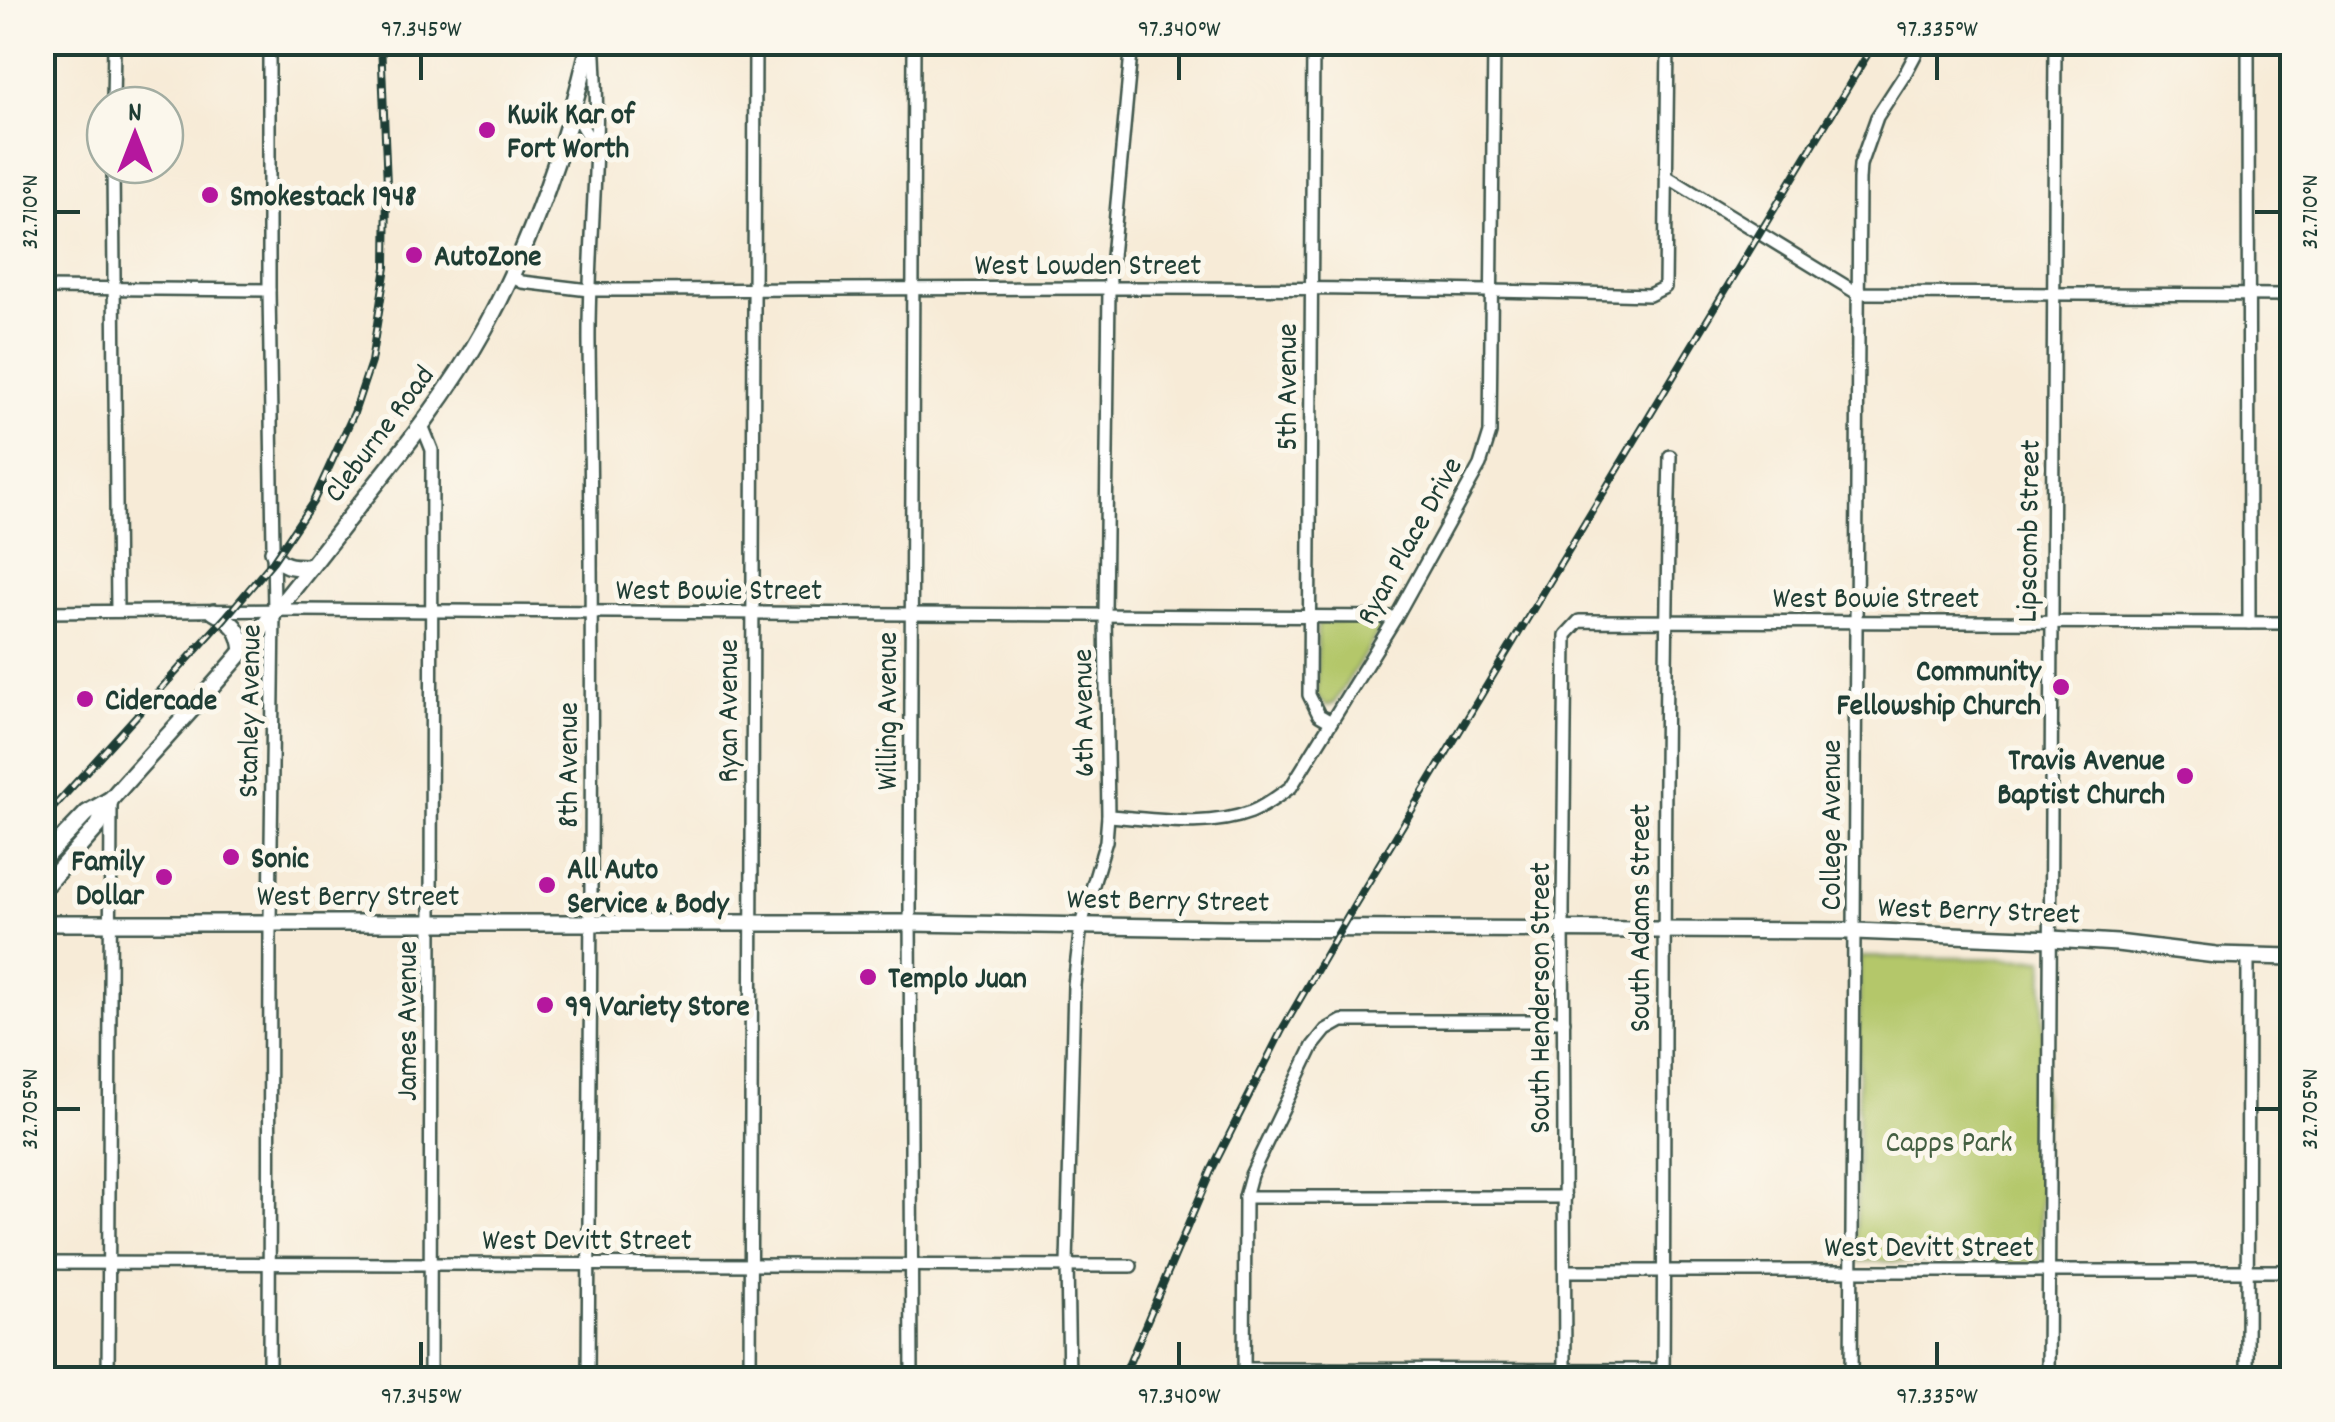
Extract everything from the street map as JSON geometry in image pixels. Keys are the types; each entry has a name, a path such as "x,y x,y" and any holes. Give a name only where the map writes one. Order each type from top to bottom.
{"main road":[{"name":"Cleburne Road","path":"42,860 87,813 111,798 243,651 422,426 460,372 511,276 539,208 592,42"},
{"path":"273,550 275,558 284,564 310,567"},
{"path":"214,612 236,627 243,651"},
{"name":"Cleburne Road","path":"42,889 98,826 111,798"},
{"name":"West Berry Street","path":"42,922 1855,932 2052,939 2248,956 2292,956"}],"street":[{"path":"113,85 114,42"},
{"name":"Stanley Avenue","path":"269,1380 274,611 270,42"},
{"name":"8th Avenue","path":"588,1380 593,613 589,290 597,74 592,42"},
{"name":"Ryan Avenue","path":"750,1380 755,42"},
{"name":"Willing Avenue","path":"912,1380 914,42"},
{"name":"6th Avenue","path":"1069,1380 1067,1265 1074,985 1081,925 1106,841 1108,816 1105,614 1109,289 1132,42"},
{"name":"5th Avenue","path":"1313,42 1309,694 1318,715 1331,722"},
{"name":"Ryan Place Drive","path":"1108,816 1196,821 1248,812 1292,787 1396,616 1487,449 1494,42"},
{"path":"1668,42 1666,176 1857,294 2292,295"},
{"name":"College Avenue","path":"1851,1380 1858,180 1876,117 1922,42"},
{"name":"Lipscomb Street","path":"2048,1380 2054,42"},
{"path":"2248,42 2248,623"},
{"path":"572,109 596,150"},
{"name":"West Lowden Street","path":"511,276 547,287 589,290 1312,288 1649,295 1665,287 1666,176"},
{"path":"113,185 117,611"},
{"path":"42,288 269,290"},
{"name":"James Avenue","path":"422,426 432,450 430,1380"},
{"name":"South Adams Street","path":"1663,1375 1663,930 1670,456"},
{"name":"West Bowie Street","path":"42,612 1396,616"},
{"name":"West Bowie Street","path":"1579,622 2292,623"},
{"name":"South Henderson Street","path":"1565,1374 1566,634 1579,622"},
{"path":"108,1380 111,798"},
{"path":"2248,956 2248,1380"},
{"path":"1564,1021 1342,1021 1326,1030 1313,1046 1251,1175 1246,1197 1244,1374 1663,1375"},
{"path":"1246,1197 1564,1196"},
{"name":"West Devitt Street","path":"42,1263 1130,1266"},
{"name":"West Devitt Street","path":"1565,1271 2292,1271"}],"green space":[{"path":"1323,621 1385,622 1334,703 1327,706 1317,697 1317,628"},
{"name":"Capps Park","path":"1860,957 2044,959 2040,1263 1856,1261"}],"railway":[{"path":"42,820 273,561 313,502 354,413 371,362 386,267 381,42"},
{"path":"1122,1380 1211,1171 1282,1030 1875,42"}],"place":[{"name":"Kwik Kar of Fort Worth","path":"487,130"},
{"name":"Smokestack 1948","path":"210,195"},
{"name":"AutoZone","path":"414,255"},
{"name":"Community Fellowship Church","path":"2061,687"},
{"name":"Cidercade","path":"85,699"},
{"name":"Travis Avenue Baptist Church","path":"2185,776"},
{"name":"Sonic","path":"231,857"},
{"name":"Family Dollar","path":"164,877"},
{"name":"All Auto Service & Body","path":"547,885"},
{"name":"Templo Juan","path":"868,977"},
{"name":"99 Variety Store","path":"545,1005"}]}
